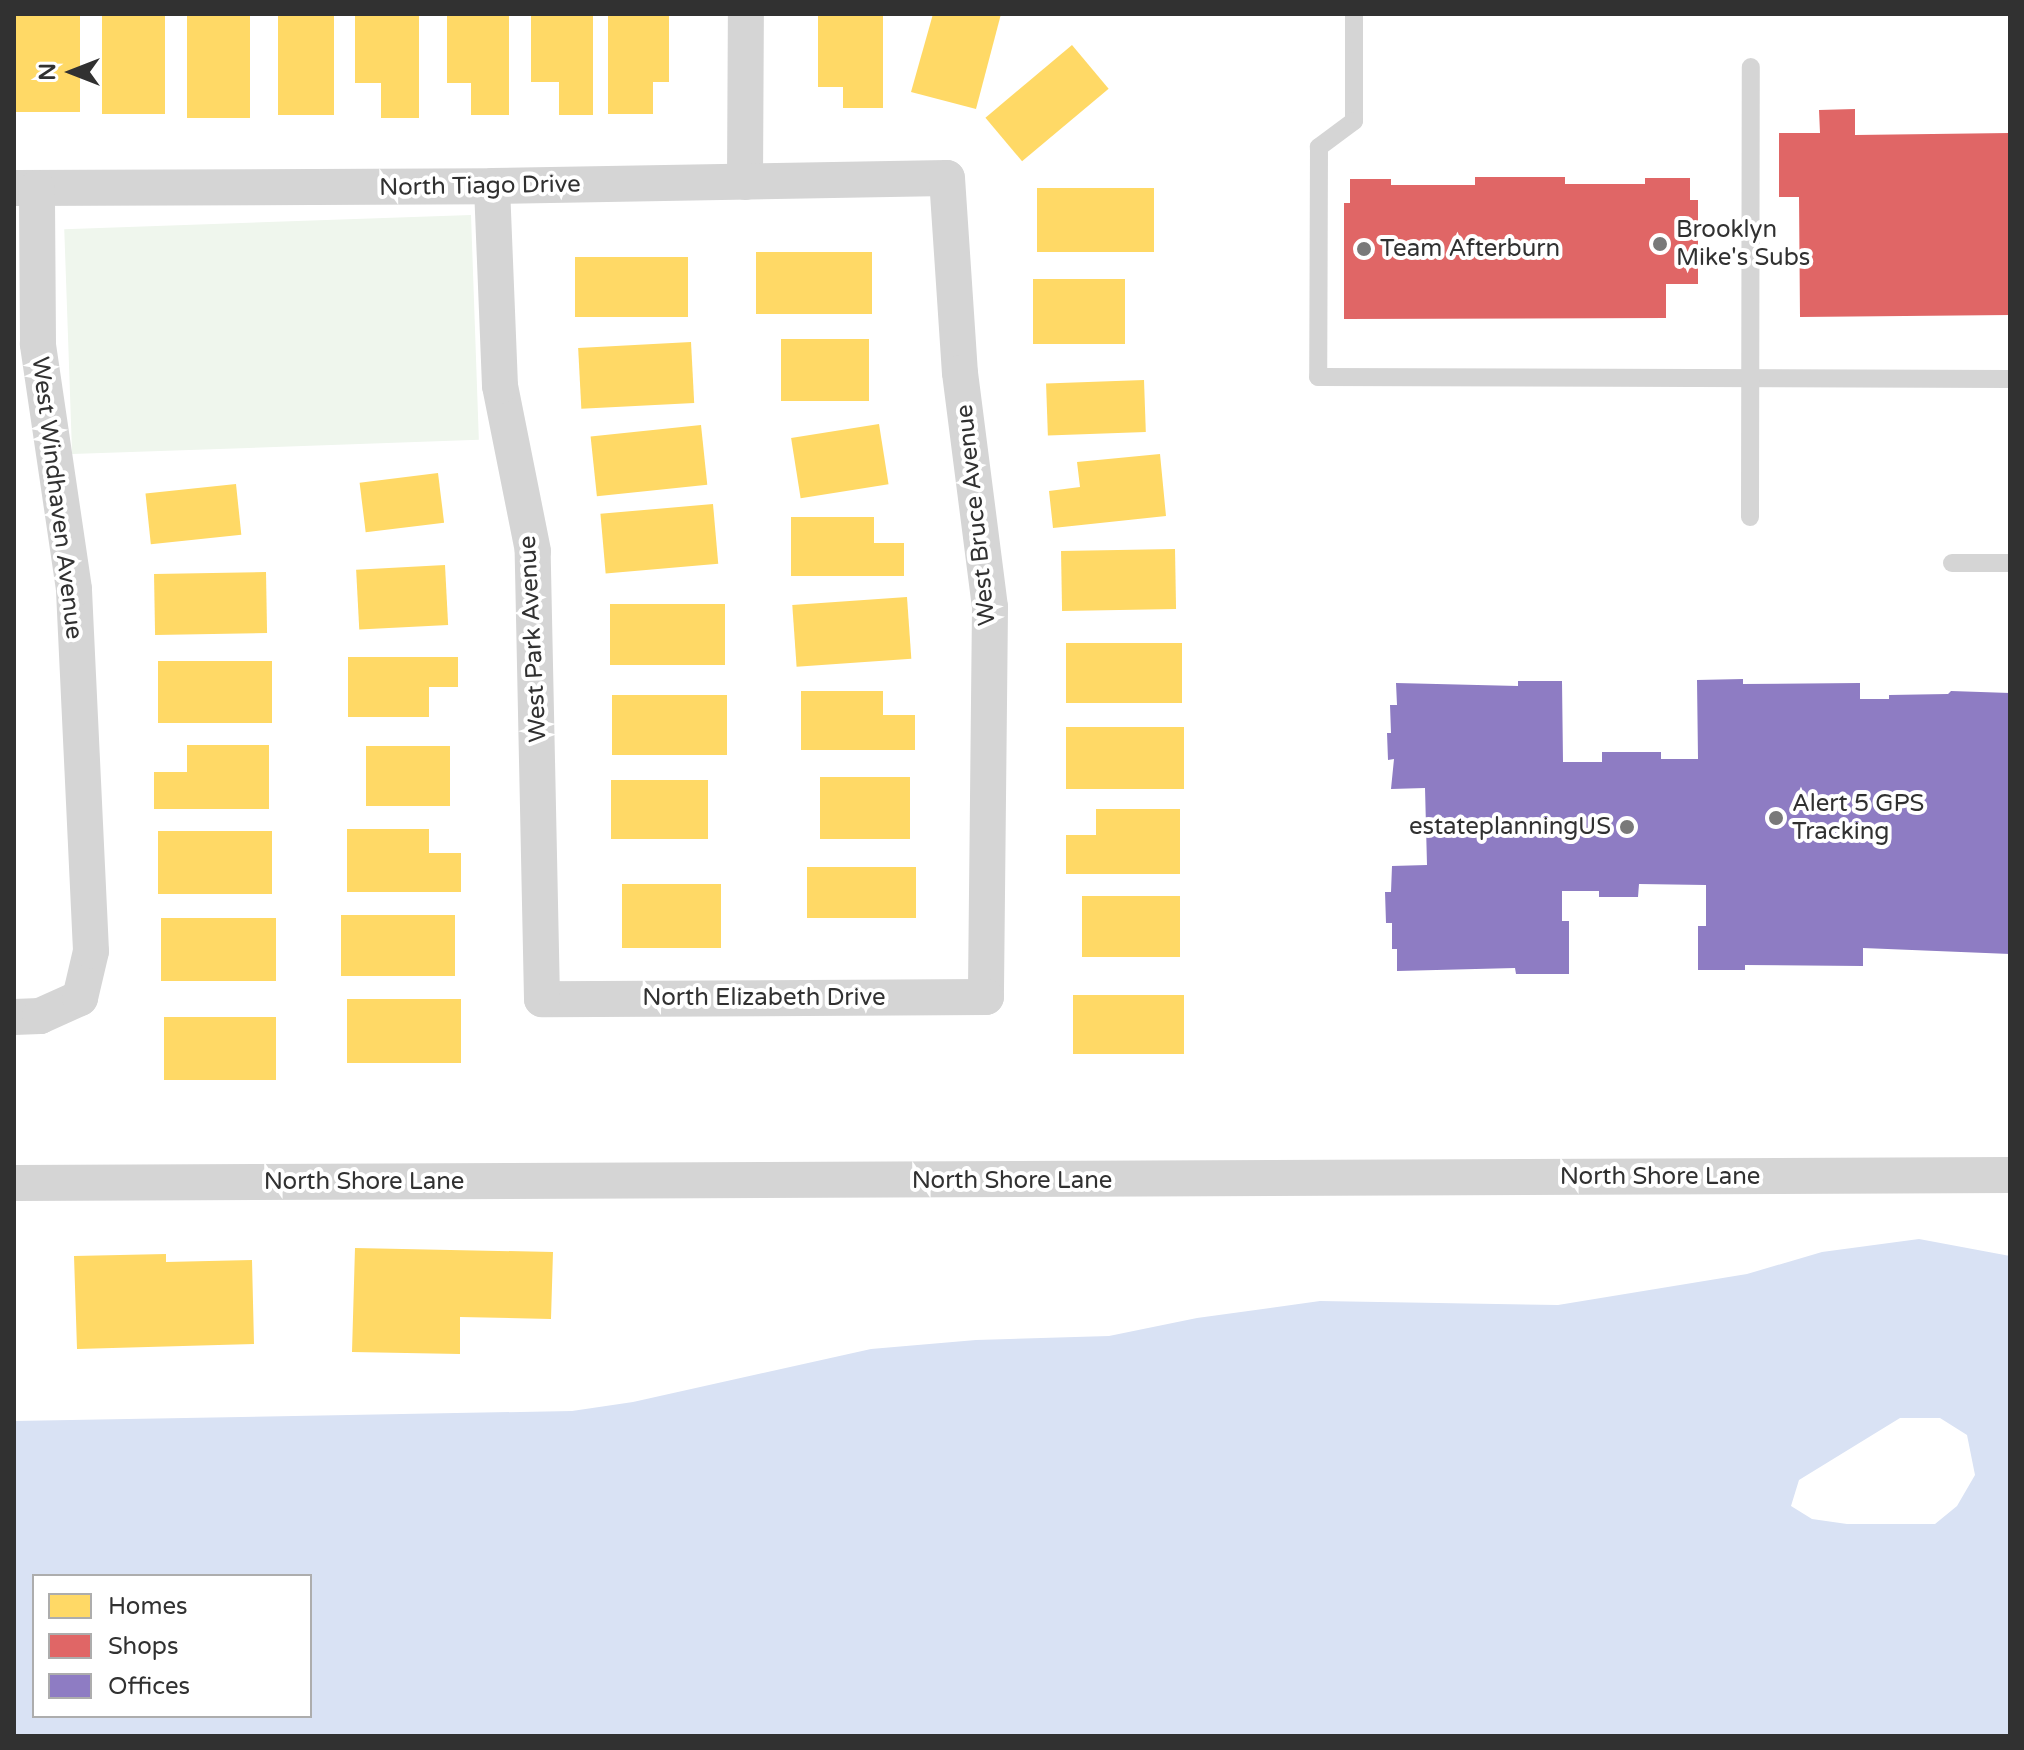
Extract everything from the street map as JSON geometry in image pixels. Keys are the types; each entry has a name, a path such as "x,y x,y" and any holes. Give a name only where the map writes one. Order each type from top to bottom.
{"street":[{"path":"745,182 746,14"},
{"name":"North Tiago Drive","path":"25,188 492,186 947,178"},
{"name":"West Bruce Avenue","path":"947,178 960,373 990,607 986,997"},
{"name":"West Park Avenue","path":"492,186 500,386 533,551 542,999"},
{"name":"West Windhaven Avenue","path":"14,1017 40,1016 80,998 91,951 74,589 38,344 25,188"},
{"name":"North Elizabeth Drive","path":"542,999 986,997"},
{"name":"North Shore Lane","path":"14,1183 2010,1175"}],"lane":[{"path":"1354,14 1354,121 1319,147 1318,377 1750,381 2010,379"},
{"path":"1750,517 1751,67"},
{"path":"1952,563 2010,563"}],"shaded area":[{"path":"471,215 479,440 72,454 64,229"}],"water":[{"path":"1919,1239 2010,1256 2010,1736 14,1736 14,1421 572,1411 633,1402 871,1349 976,1340 1109,1336 1197,1318 1320,1301 1558,1305 1747,1274 1822,1252","holes":["1900,1418 1940,1418 1967,1435 1975,1475 1957,1506 1935,1524 1847,1524 1812,1519 1791,1506 1799,1480"]}],"building: Homes":[{"path":"16,14 80,14 80,112 16,112"},
{"path":"102,14 165,14 165,114 102,114"},
{"path":"187,14 250,14 250,118 187,118"},
{"path":"278,14 334,14 334,115 278,115"},
{"path":"355,14 419,14 419,118 381,118 381,83 355,83"},
{"path":"447,14 509,14 509,115 471,115 471,83 447,83"},
{"path":"531,14 593,14 593,115 559,115 559,82 531,82"},
{"path":"608,14 669,14 669,82 653,82 653,114 608,114"},
{"path":"818,14 883,14 883,108 843,108 843,87 818,87"},
{"path":"933,14 1001,14 976,109 911,92"},
{"path":"1072,45 1109,89 1022,161 985,118"},
{"path":"1037,188 1154,188 1154,252 1037,252"},
{"path":"756,252 872,252 872,314 756,314"},
{"path":"575,257 688,257 688,317 575,317"},
{"path":"1033,279 1125,279 1125,344 1033,344"},
{"path":"781,339 869,339 869,401 781,401"},
{"path":"691,342 694,403 581,409 578,348"},
{"path":"1144,380 1146,432 1048,435 1046,383"},
{"path":"879,424 889,484 801,498 791,438"},
{"path":"701,425 707,485 597,496 591,437"},
{"path":"1160,454 1166,516 1053,528 1049,491 1080,487 1077,462"},
{"path":"438,473 444,523 366,532 360,483"},
{"path":"236,484 241,535 151,544 145,494"},
{"path":"713,504 718,564 606,574 600,514"},
{"path":"791,517 874,517 874,543 904,543 904,576 791,576"},
{"path":"1175,549 1176,609 1062,611 1061,551"},
{"path":"445,565 448,625 359,630 356,570"},
{"path":"266,572 267,633 155,635 154,574"},
{"path":"907,597 911,659 797,667 792,605"},
{"path":"610,604 725,604 725,665 610,665"},
{"path":"1066,643 1182,643 1182,703 1066,703"},
{"path":"348,657 458,657 458,687 429,687 429,717 348,717"},
{"path":"158,661 272,661 272,723 158,723"},
{"path":"801,691 883,691 883,715 915,715 915,750 801,750"},
{"path":"612,695 727,695 727,755 612,755"},
{"path":"1066,727 1184,727 1184,789 1066,789"},
{"path":"187,745 269,745 269,809 154,809 154,772 187,772"},
{"path":"366,746 450,746 450,806 366,806"},
{"path":"820,777 910,777 910,839 820,839"},
{"path":"611,780 708,780 708,839 611,839"},
{"path":"1096,809 1180,809 1180,874 1066,874 1066,835 1096,835"},
{"path":"347,829 429,829 429,853 461,853 461,892 347,892"},
{"path":"158,831 272,831 272,894 158,894"},
{"path":"807,867 916,867 916,918 807,918"},
{"path":"622,884 721,884 721,948 622,948"},
{"path":"1082,896 1180,896 1180,957 1082,957"},
{"path":"341,915 455,915 455,976 341,976"},
{"path":"161,918 276,918 276,981 161,981"},
{"path":"1073,995 1184,995 1184,1054 1073,1054"},
{"path":"347,999 461,999 461,1063 347,1063"},
{"path":"164,1017 276,1017 276,1080 164,1080"},
{"path":"355,1248 553,1252 551,1319 460,1317 460,1354 352,1352"},
{"path":"166,1254 166,1262 252,1260 254,1344 77,1349 74,1256"}],"building: Shops":[{"path":"1855,109 1855,135 2010,133 2010,315 1800,317 1799,197 1779,197 1779,133 1820,133 1819,110"},
{"path":"1475,177 1565,177 1565,184 1645,184 1645,178 1690,178 1690,200 1698,200 1698,284 1666,284 1666,318 1344,319 1344,203 1350,203 1350,179 1391,179 1391,185 1475,185"}],"building: Offices":[{"path":"1743,679 1743,684 1860,683 1860,699 1948,694 1951,691 2010,693 2010,954 1863,948 1863,966 1745,965 1745,970 1698,970 1698,926 1706,926 1706,885 1639,884 1638,897 1599,897 1599,891 1562,891 1562,921 1569,921 1569,974 1516,974 1515,968 1397,971 1397,949 1392,949 1392,923 1386,923 1385,892 1391,892 1392,866 1427,865 1425,788 1391,789 1394,759 1388,760 1387,733 1391,733 1390,705 1397,705 1396,683 1518,686 1518,681 1562,681 1563,762 1602,762 1602,752 1661,752 1661,759 1698,759 1697,680"}],"place":[{"name":"Brooklyn Mike's Subs","path":"1660,244"},
{"name":"Team Afterburn","path":"1364,249"},
{"name":"Alert 5 GPS Tracking","path":"1776,818"},
{"name":"estateplanningUS","path":"1627,827"}]}
